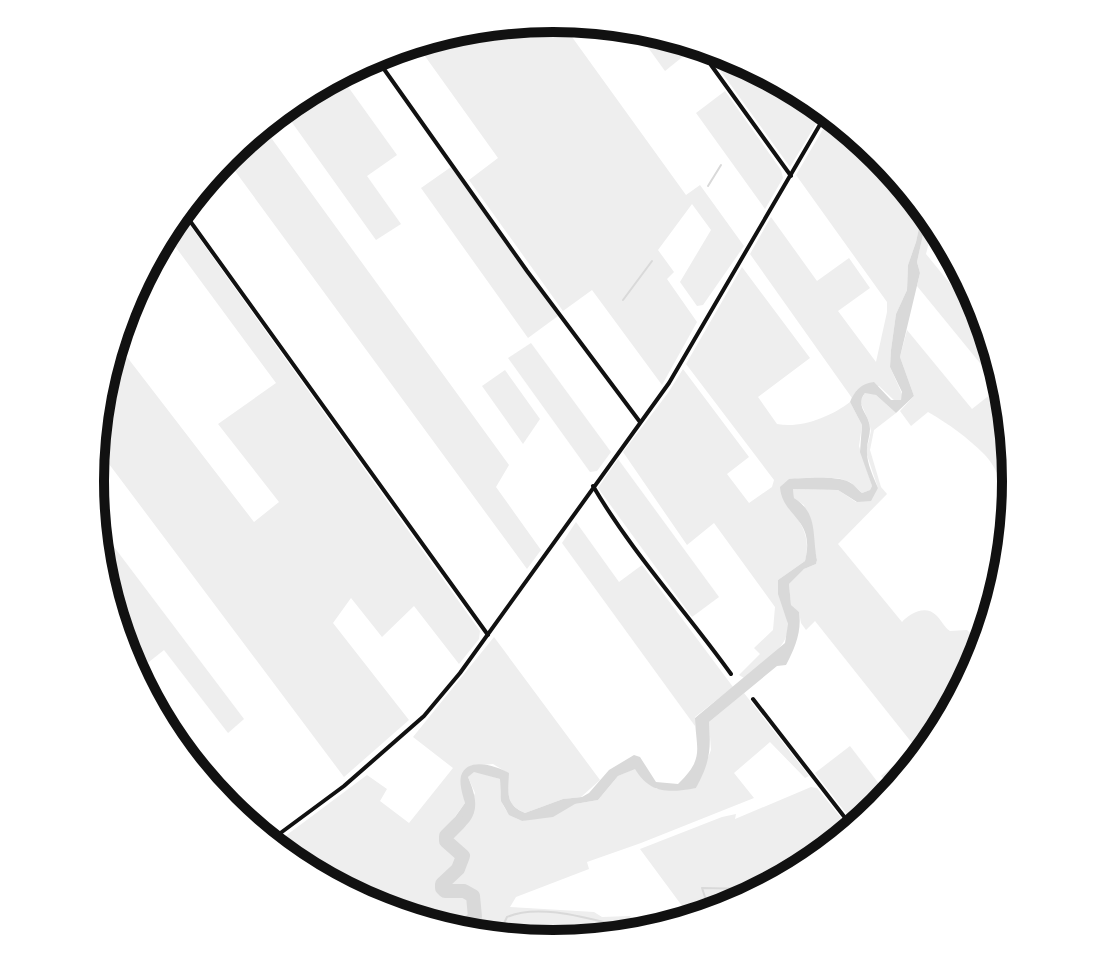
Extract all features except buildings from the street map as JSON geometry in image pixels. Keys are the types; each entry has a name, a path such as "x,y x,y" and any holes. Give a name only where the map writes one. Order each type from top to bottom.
{"street":[{"path":"711,65 791,176"},
{"path":"382,66 527,271 640,423"},
{"path":"277,836 344,786 424,716 488,635 669,383 822,121"},
{"path":"189,219 488,635"},
{"path":"593,486 646,566 731,674"},
{"path":"753,699 848,821"}],"shaded area":[{"path":"569,33 686,195 700,185 744,246 703,305 697,306 680,282 711,230 692,204 658,250 674,272 667,279 697,322 662,385 592,290 563,311 469,180 498,158 422,52 495,36"},
{"path":"644,42 688,53 665,71"},
{"path":"714,62 778,92 819,119 790,167"},
{"path":"345,83 397,155 367,176 401,224 376,240 289,118"},
{"path":"725,91 781,170 783,178 765,209 696,113"},
{"path":"826,124 871,164 920,222 908,265 907,290 896,314 891,350 890,367 903,396 901,400 896,402 879,386 857,390 852,398 750,254 771,217 817,281 849,258 870,288 838,311 876,362 887,302 796,175"},
{"path":"269,134 509,465 496,487 541,550 527,569 233,168"},
{"path":"451,167 558,316 528,338 421,188"},
{"path":"187,222 480,631 479,639 459,664 414,606 382,637 351,598 333,623 409,720 344,777 105,458 113,394 123,352 254,522 279,502 218,424 276,383 173,243"},
{"path":"920,222 924,228 917,262 920,273 900,357 914,396 896,413 876,395 865,393 861,402 870,429 868,459 878,488 871,501 857,502 838,490 793,489 794,498 811,517 817,560 789,584 791,605 799,612 797,639 786,665 777,666 709,722 708,756 696,788 661,790 647,783 635,769 618,776 598,800 575,804 553,817 522,821 509,815 501,801 500,779 474,772 468,777 475,804 472,818 450,837 443,834 465,803 461,776 469,766 476,764 509,773 511,802 525,813 563,799 582,797 609,770 634,755 640,757 656,782 678,784 687,775 697,753 695,718 785,643 788,624 778,594 778,580 805,561 807,547 802,527 786,505 780,487 789,479 819,478 847,481 862,493 872,486 860,452 862,425 850,402 859,388 874,382 891,400 901,400 902,392 890,367 891,350 896,314 907,290 908,265"},
{"path":"924,228 930,237 926,254 967,304 990,376 917,286 920,273 917,262"},
{"path":"742,267 810,358 758,397 777,424 786,425 816,420 850,402 862,425 859,446 872,486 862,493 850,482 838,478 789,479 783,499 805,535 805,561 778,580 788,625 784,641 779,649 744,678 739,675 760,654 754,648 773,630 775,607 714,523 687,545 623,452 683,369 749,457 727,474 749,503 772,487 774,480 686,364"},
{"path":"907,330 972,409 994,392 1003,481 984,454 971,442 928,412 911,426 900,411 914,396 900,357"},
{"path":"531,343 611,452 597,471 590,472 508,358"},
{"path":"505,370 540,419 523,444 482,386"},
{"path":"865,393 876,395 896,413 874,430 870,450 881,487 887,494 838,544 902,622 923,610 933,612 950,631 967,630 975,637 943,706 915,747 815,621 806,630 799,612 791,606 789,584 817,560 804,505 794,498 793,489 838,490 856,502 878,488 866,452 871,431 860,401"},
{"path":"618,459 719,597 692,617 598,488"},
{"path":"576,522 619,582 642,565 733,687 695,717 695,726 562,543"},
{"path":"108,539 244,719 228,733 164,650 144,666 119,598"},
{"path":"494,637 600,780 581,797 563,799 525,813 511,802 508,773 493,764 470,766 463,793 465,803 443,833 454,836 475,793 468,777 474,771 500,779 503,805 522,821 598,800 618,776 636,768 657,789 696,788 711,750 709,722 744,693 809,776 805,778 770,742 734,773 754,798 587,862 589,869 516,897 510,907 594,912 602,917 630,916 637,923 583,930 524,930 437,916 381,897 329,871 281,839 367,775 387,789 380,801 409,823 453,768 413,737"},
{"path":"850,746 882,788 850,819 815,773"},
{"path":"914,750 886,783 881,776"},
{"path":"811,787 817,788 845,823 778,871 726,897 686,911 640,849 722,817 736,814 735,819"}],"waterway":[{"path":"708,186 721,165"},
{"path":"623,300 652,261"},
{"path":"459,823 446,836 446,841 463,856 458,869 442,884 442,888 445,891 464,891 473,896 475,917 469,923"},
{"path":"707,904 702,888 744,889"},
{"path":"502,928 507,917 536,911 569,914 619,926"}]}
